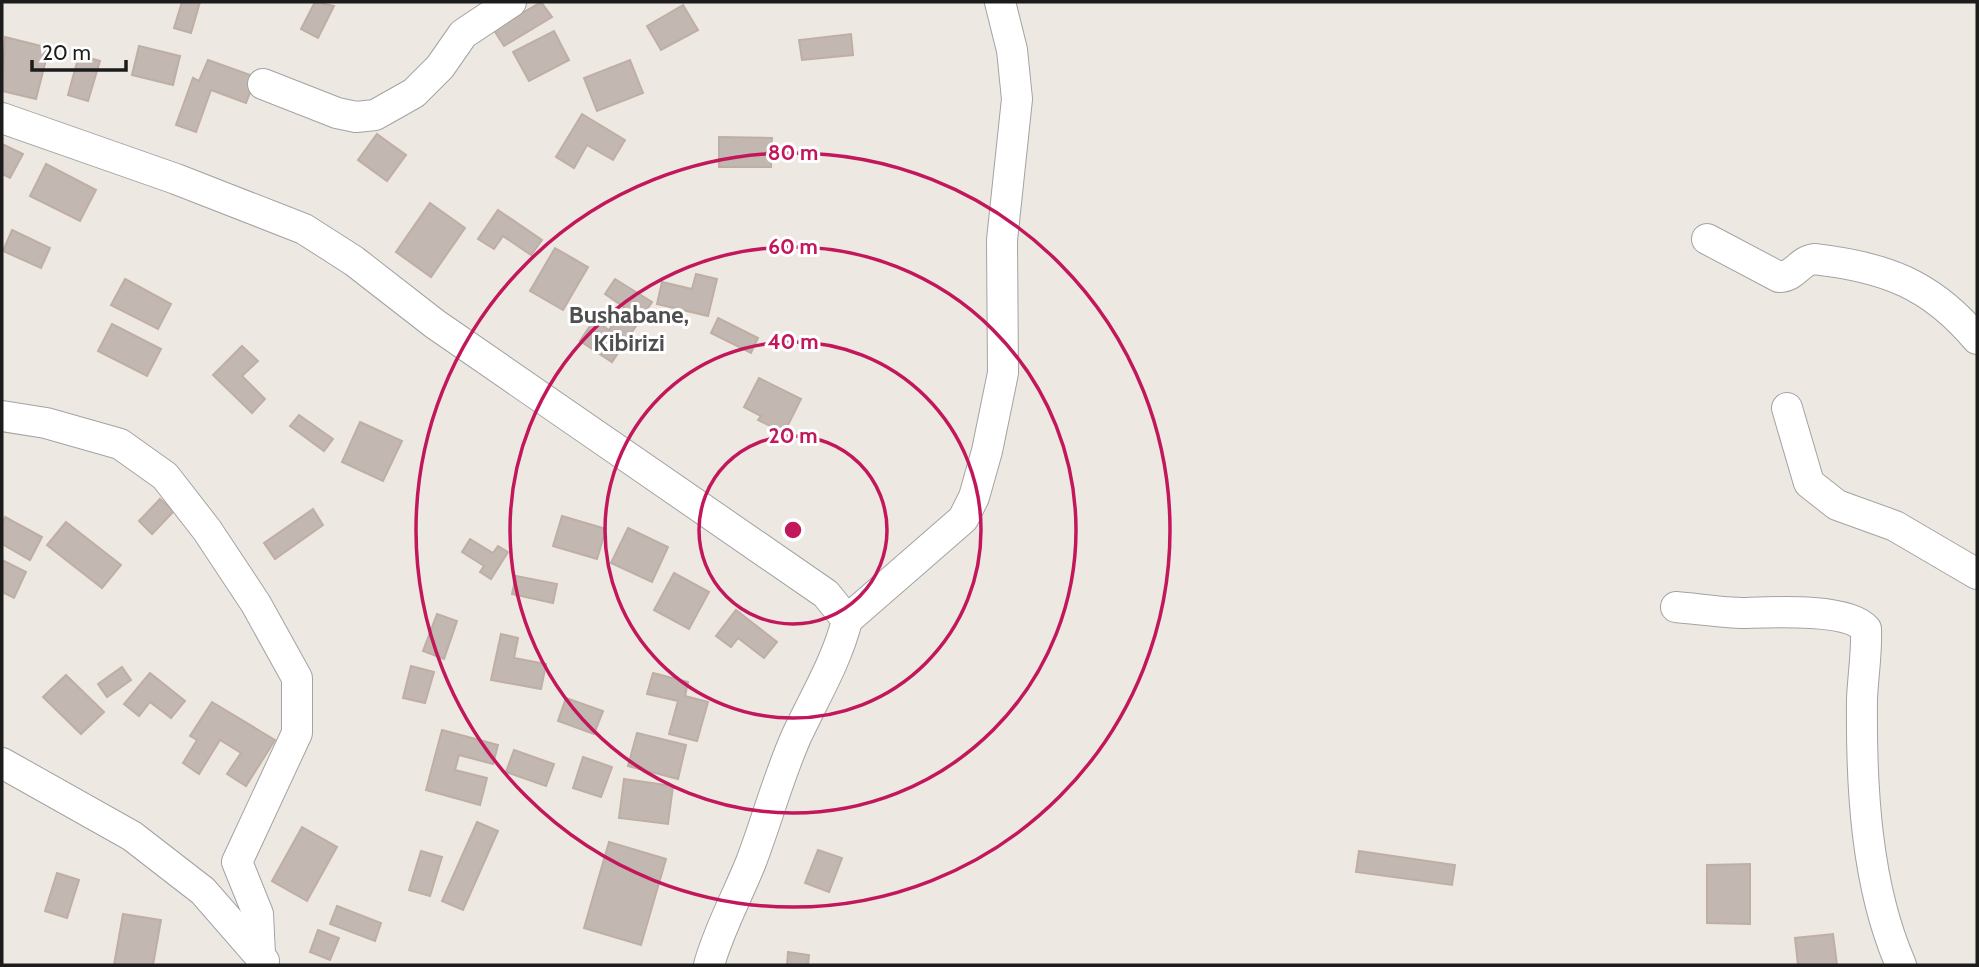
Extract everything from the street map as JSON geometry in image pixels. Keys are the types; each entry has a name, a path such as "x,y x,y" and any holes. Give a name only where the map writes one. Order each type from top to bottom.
{"street":[{"path":"263,84 337,113 356,117 375,115 414,93 440,67 463,34 511,2"},
{"path":"709,965 718,933 751,861 776,782 820,684 839,651 847,621 963,519 974,497 987,451 1003,373 1002,240 1017,99 1012,50 1000,2"},
{"path":"2,118 176,178 304,229 354,261 435,324 826,594 847,621"},
{"path":"1707,239 1779,276 1789,276 1806,261 1814,260 1870,269 1913,284 1943,303 1977,340"},
{"path":"1787,408 1809,483 1837,505 1895,526 1977,573"},
{"path":"2,416 47,423 120,444 165,476 207,530 256,604 297,678 297,733 237,862 217,876 203,891"},
{"path":"1676,607 1746,613 1802,612 1852,618 1866,629 1862,745 1868,817 1878,897 1888,934 1901,965"},
{"path":"2,764 132,836 203,891 263,960"},
{"path":"237,862 258,914 263,960"}],"building":[{"path":"182,2 200,2 191,33 174,28"},
{"path":"315,2 334,6 318,38 301,29"},
{"path":"541,2 552,17 504,46 494,30"},
{"path":"683,5 698,30 661,50 647,26"},
{"path":"554,31 569,60 529,81 513,52"},
{"path":"851,34 853,55 802,60 799,40"},
{"path":"5,37 49,48 36,99 2,91"},
{"path":"139,46 180,56 173,85 132,75"},
{"path":"79,55 100,61 88,101 68,95"},
{"path":"208,60 256,77 246,103 211,90 196,132 176,125 193,78 199,81"},
{"path":"630,60 643,93 597,111 584,78"},
{"path":"582,114 625,140 613,160 587,145 574,168 556,157"},
{"path":"377,134 406,155 387,181 358,160"},
{"path":"719,137 772,138 771,167 719,167"},
{"path":"2,144 23,154 10,178 2,174"},
{"path":"46,164 96,190 80,221 30,196"},
{"path":"430,203 465,228 431,277 396,252"},
{"path":"498,210 542,240 531,255 503,236 494,249 478,239"},
{"path":"12,230 50,248 41,268 3,251"},
{"path":"555,248 588,267 563,310 530,291"},
{"path":"696,274 717,279 708,316 657,304 662,282 692,289"},
{"path":"125,279 171,304 158,329 111,305"},
{"path":"615,279 652,302 612,362 580,341 594,320 609,330 624,307 605,294"},
{"path":"718,318 758,338 751,353 711,333"},
{"path":"112,324 161,349 147,376 98,351"},
{"path":"242,346 258,361 242,376 265,399 252,413 213,375"},
{"path":"759,378 801,399 784,433 758,420 761,416 744,407"},
{"path":"299,415 333,439 324,451 290,426"},
{"path":"360,422 402,441 383,481 342,462"},
{"path":"160,499 174,511 152,534 139,521"},
{"path":"313,509 323,525 275,559 264,543"},
{"path":"562,516 606,529 597,559 553,546"},
{"path":"5,517 42,537 30,560 2,544 2,524"},
{"path":"66,522 121,565 102,588 47,545"},
{"path":"628,528 668,547 652,582 611,563"},
{"path":"470,539 493,553 498,546 508,552 491,579 480,572 484,566 462,552"},
{"path":"2,560 26,572 14,598 2,592"},
{"path":"674,573 709,592 689,629 654,610"},
{"path":"516,576 557,584 553,603 512,594"},
{"path":"736,610 777,642 764,658 738,638 731,647 716,636"},
{"path":"437,614 457,621 444,659 423,651"},
{"path":"501,634 518,638 514,658 546,664 541,689 491,680"},
{"path":"411,666 434,672 425,703 403,698"},
{"path":"122,667 131,680 107,697 98,684"},
{"path":"150,673 185,701 171,718 150,702 139,716 124,704"},
{"path":"653,673 688,682 685,696 708,702 697,741 669,734 678,701 647,694"},
{"path":"66,675 104,712 81,734 43,697"},
{"path":"566,698 603,711 594,734 558,721"},
{"path":"212,702 275,740 246,786 227,774 241,753 220,740 199,774 183,763 197,740 190,736"},
{"path":"442,730 498,745 493,764 459,755 455,770 487,778 480,805 426,790"},
{"path":"637,733 686,745 678,779 628,766"},
{"path":"514,750 554,764 546,786 506,772"},
{"path":"583,757 612,767 601,797 573,788"},
{"path":"624,779 673,786 668,824 619,818"},
{"path":"477,822 498,831 463,910 442,901"},
{"path":"302,827 337,847 307,901 272,881"},
{"path":"609,842 666,859 641,945 584,928"},
{"path":"818,850 842,858 829,892 805,883"},
{"path":"421,851 442,857 430,896 409,890"},
{"path":"1359,851 1455,865 1452,885 1356,872"},
{"path":"1750,864 1750,924 1707,923 1707,865"},
{"path":"57,873 79,880 67,918 45,911"},
{"path":"337,906 381,923 375,941 330,924"},
{"path":"123,914 161,920 153,965 114,965"},
{"path":"318,930 339,938 330,960 310,952"},
{"path":"1833,934 1837,965 1798,965 1795,938"},
{"path":"788,952 809,955 808,965 787,965"}],"district":[{"name":"Bushabane, Kibirizi","path":"629,328"}]}
